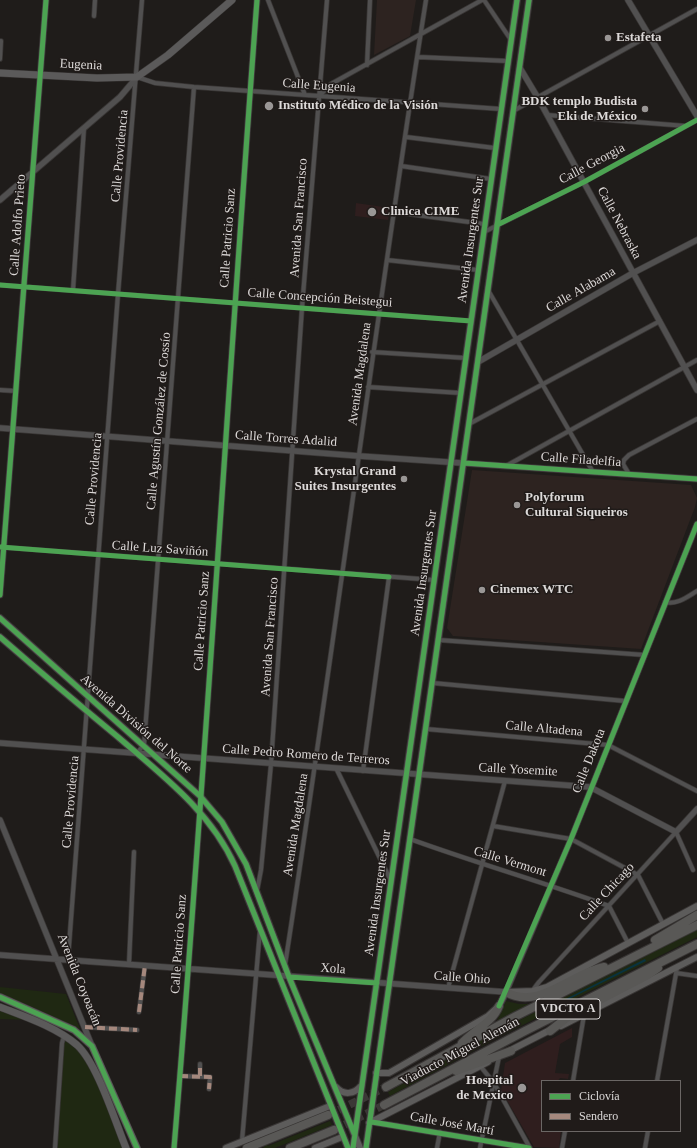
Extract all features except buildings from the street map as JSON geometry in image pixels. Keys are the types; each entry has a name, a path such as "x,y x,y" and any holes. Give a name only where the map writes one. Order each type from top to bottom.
{"highway":[{"path":"644,950 676,926 697,915"},
{"name":"Viaducto Miguel Alemán","path":"386,1087 612,966 697,925"},
{"name":"Viaducto Miguel Alemán","path":"384,1105 697,944"},
{"path":"550,1031 569,1016 648,976 670,958"},
{"path":"506,992 516,998 530,998 547,992 589,971 612,966"},
{"path":"455,1050 472,1032 492,1018 499,1006"},
{"path":"440,1076 461,1070 510,1051"},
{"path":"245,1145 328,1115"},
{"path":"290,1148 334,1130"}],"main road":[{"path":"137,77 168,55 232,0"},
{"name":"Avenida Insurgentes Sur","path":"352,1148 377,983 516,0"},
{"name":"Avenida Insurgentes Sur","path":"366,1148 529,0"},
{"name":"Eugenia","path":"0,73 97,78 137,77"},
{"name":"Avenida División del Norte","path":"0,618 88,698 155,754 200,796 231,835 246,864 284,965 360,1148"},
{"name":"Avenida División del Norte","path":"0,637 200,811 218,833 227,847 342,1137 348,1148"},
{"path":"533,991 547,987 697,906"},
{"name":"Viaducto Miguel Alemán","path":"370,1122 550,1031 676,970 697,958"},
{"name":"Calle Ohio","path":"506,992 533,991"},
{"name":"Calle Dakota","path":"499,1006 506,992"},
{"path":"0,997 74,1030 92,1046"},
{"name":"Viaducto Miguel Alemán","path":"376,1073 390,1072 488,1016 499,1006"},
{"path":"0,1007 34,1020 79,1046 92,1064 126,1148"},
{"name":"Avenida Coyoacán","path":"92,1046 137,1148"},
{"path":"335,1085 339,1090 348,1093 357,1091 361,1086"},
{"path":"226,1148 245,1145 330,1106"},
{"path":"315,1148 342,1137"}],"street":[{"name":"Calle Adolfo Prieto","path":"0,595 2,547 13,429 46,0"},
{"path":"94,16 95,0"},
{"name":"Calle Providencia","path":"68,959 85,750 118,294 137,77 142,0"},
{"name":"Calle Patricio Sanz","path":"174,1148 204,758 234,302 257,0"},
{"path":"268,0 305,95"},
{"name":"Avenida San Francisco","path":"257,891 261,870 271,764 302,308 318,96 327,0"},
{"path":"367,65 370,0"},
{"name":"Avenida Magdalena","path":"284,965 316,767 372,352 426,0"},
{"path":"318,96 331,84 483,0 511,40"},
{"path":"628,0 697,116"},
{"path":"513,111 697,9"},
{"path":"0,59 1,41"},
{"path":"418,57 508,61"},
{"name":"Calle Nebraska","path":"520,68 548,115 697,390"},
{"path":"0,200 120,97 137,77"},
{"name":"Calle Eugenia","path":"137,77 155,83 194,87 501,109"},
{"name":"Calle Agustín González de Cossío","path":"144,745 194,87"},
{"path":"548,115 686,126"},
{"name":"Calle Georgia","path":"483,232 584,182 697,120"},
{"path":"73,290 84,128"},
{"path":"406,137 495,148"},
{"path":"401,166 491,178"},
{"path":"394,212 484,224"},
{"name":"Calle Alabama","path":"478,362 634,273 697,240"},
{"path":"387,260 478,270"},
{"name":"Calle Concepción Beistegui","path":"0,285 471,321"},
{"path":"488,290 593,472"},
{"path":"469,424 660,321"},
{"path":"372,352 466,358"},
{"path":"506,466 697,360"},
{"path":"368,387 461,394"},
{"path":"0,390 16,391"},
{"path":"629,474 623,464 624,460 629,455 697,419"},
{"name":"Calle Torres Adalid","path":"0,428 451,462"},
{"name":"Calle Filadelfia","path":"451,462 697,479"},
{"path":"697,474 690,478 697,484"},
{"name":"Calle Dakota","path":"506,992 571,839 590,787 645,655 697,524"},
{"name":"Calle Luz Saviñón","path":"2,547 434,580"},
{"path":"364,771 389,577"},
{"path":"665,602 672,604 697,591"},
{"path":"439,640 645,655"},
{"path":"433,683 626,701"},
{"name":"Calle Altadena","path":"426,729 608,745 697,791"},
{"name":"Calle Pedro Romero de Terreros","path":"0,743 419,775"},
{"path":"136,754 144,745"},
{"path":"336,768 391,881"},
{"name":"Calle Yosemite","path":"419,775 561,783 590,787 676,832"},
{"path":"448,988 505,781"},
{"name":"Calle Chicago","path":"533,991 539,982 697,809"},
{"name":"Avenida Coyoacán","path":"0,820 86,1028 92,1046"},
{"path":"493,826 571,839 638,875 663,924"},
{"path":"676,832 693,870"},
{"name":"Calle Vermont","path":"410,839 481,864 551,885 609,906"},
{"path":"129,964 134,852"},
{"path":"609,906 628,943"},
{"path":"245,1145 260,929"},
{"name":"Xola","path":"0,955 57,958 188,970 390,984"},
{"path":"138,1012 145,966"},
{"path":"657,1080 676,970 697,976"},
{"name":"Calle Ohio","path":"390,984 506,992"},
{"path":"574,1080 584,1015"},
{"path":"86,1028 137,1030"},
{"path":"55,1148 62,1043 64,1036"},
{"path":"480,1148 499,1057"},
{"path":"200,1064 200,1076"},
{"path":"481,1066 494,1083 530,1148"},
{"path":"180,1076 210,1077 209,1089"},
{"name":"Calle José Martí","path":"370,1122 440,1132 530,1148"},
{"path":"436,1148 440,1132"},
{"path":"562,1148 565,1132"},
{"path":"645,1148 648,1132"}],"shaded area":[{"path":"377,0 416,0 410,36 374,55"},
{"name":"Clinica CIME","path":"356,203 390,208 388,220 355,216"},
{"path":"472,470 691,485 697,498 695,507 641,649 453,636 447,628"},
{"name":"Hospital de Mexico","path":"572,1028 572,1037 560,1044 555,1073 569,1074 568,1079 560,1078 559,1080 541,1080 541,1132 561,1132 559,1148 534,1147 501,1090 505,1063"}],"green space":[{"path":"697,930 697,937 495,1039 390,1096 388,1092 494,1033"},
{"path":"0,987 66,994 80,1029 0,996"},
{"path":"506,1001 519,1004 530,1004 497,1021"},
{"path":"0,1009 31,1020 0,1019"},
{"path":"64,1039 84,1056 92,1070 124,1148 56,1148"},
{"path":"330,1121 332,1125 275,1148 263,1148 267,1144 268,1146"}],"water":[{"path":"645,959 646,961 553,1007 552,1006"}],"tunnel":[{"path":"328,1115 386,1087"},
{"path":"334,1130 384,1105"}],"marked path":[{"path":"139,1012 145,965"},
{"path":"85,1027 137,1030"},
{"path":"200,1064 200,1076"},
{"path":"180,1076 210,1077 209,1089"}],"cycle path":[{"path":"0,595 46,0"},
{"path":"174,1148 207,718 257,0"},
{"path":"353,1148 517,0"},
{"path":"366,1148 529,0"},
{"path":"497,225 584,182 697,120"},
{"path":"0,285 471,321"},
{"path":"464,463 697,479"},
{"path":"499,1006 571,839 697,524"},
{"path":"0,547 389,577"},
{"path":"0,618 200,796 222,822 246,864 289,977 354,1133"},
{"path":"0,637 168,780 199,811 213,828 235,866 348,1148"},
{"path":"289,977 377,983"},
{"path":"0,997 74,1030 92,1046 137,1148"},
{"path":"372,1122 529,1148"}],"place":[{"name":"Estafeta","path":"608,38"},
{"name":"Instituto Médico de la Visión","path":"269,106"},
{"name":"BDK templo Budista Eki de México","path":"645,109"},
{"name":"Clinica CIME","path":"372,212"},
{"name":"Krystal Grand Suites Insurgentes","path":"404,479"},
{"name":"Polyforum Cultural Siqueiros","path":"517,505"},
{"name":"Cinemex WTC","path":"482,590"},
{"name":"Hospital de Mexico","path":"522,1088"}]}
